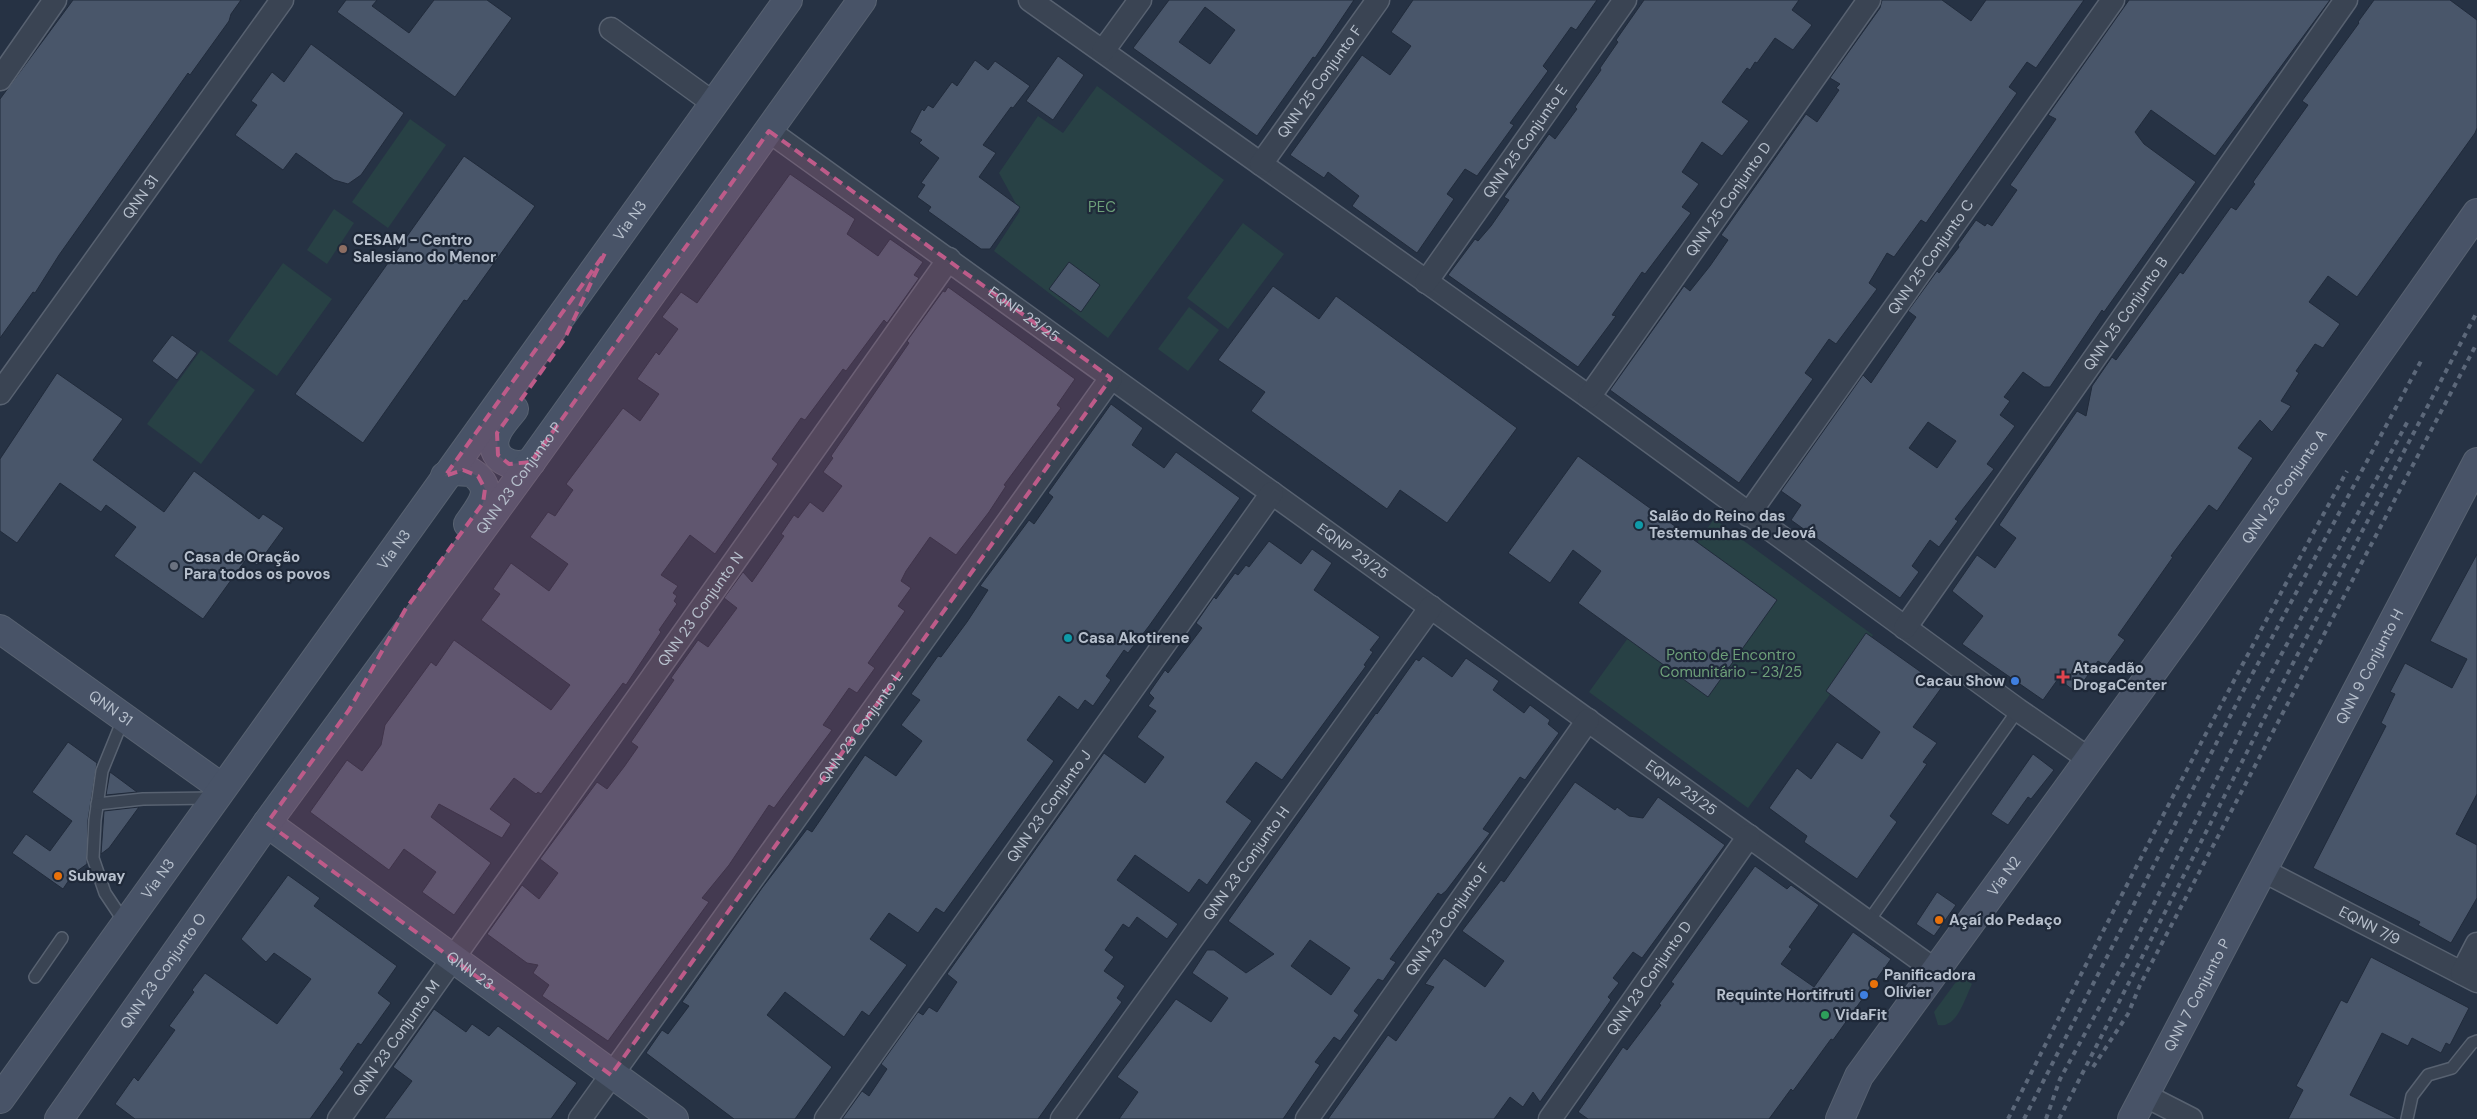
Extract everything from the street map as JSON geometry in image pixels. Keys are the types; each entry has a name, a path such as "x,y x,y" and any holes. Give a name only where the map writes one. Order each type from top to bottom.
{"main road":[{"name":"Via N3","path":"0,1099 788,0"},
{"path":"768,131 862,0"},
{"name":"QNN 23 Conjunto P","path":"267,824 531,462 768,131"},
{"name":"QNN 25 Conjunto A","path":"2089,759 2477,213"},
{"path":"531,462 516,466 502,460 495,447 497,433 564,340 605,253"},
{"name":"QNN 9 Conjunto H","path":"2262,870 2477,462"},
{"path":"349,710 405,610 483,503 485,489 478,476 463,470 445,476"},
{"name":"QNN 31","path":"0,628 124,717 219,792"},
{"name":"Via N2","path":"1840,1119 1859,1076 2089,759"},
{"name":"QNN 23","path":"267,824 674,1119"},
{"name":"QNN 23 Conjunto O","path":"59,1119 267,824"},
{"name":"QNN 7 Conjunto P","path":"2132,1119 2262,870"},
{"path":"7,1119 10,1110 83,1010 157,879"},
{"path":"1829,1119 1859,1076"}],"street":[{"path":"0,80 55,0"},
{"name":"QNN 31","path":"0,393 282,0"},
{"path":"1030,0 1589,396 1748,515 2089,759"},
{"path":"1104,51 1140,0"},
{"name":"QNN 25 Conjunto F","path":"1261,164 1378,0"},
{"name":"QNN 25 Conjunto E","path":"1426,282 1625,0"},
{"name":"QNN 25 Conjunto D","path":"1589,396 1869,0"},
{"name":"QNN 25 Conjunto C","path":"1748,515 2113,0"},
{"name":"QNN 25 Conjunto B","path":"1905,628 2346,0"},
{"path":"611,29 713,103"},
{"name":"EQNP 23/25","path":"768,131 949,259 1111,378 1936,971"},
{"name":"QNN 23 Conjunto N","path":"453,958 949,259"},
{"name":"QNN 23 Conjunto L","path":"580,1119 1111,378"},
{"name":"QNN 23 Conjunto J","path":"826,1119 1272,493"},
{"name":"QNN 23 Conjunto H","path":"1062,1119 1431,607"},
{"name":"QNN 23 Conjunto F","path":"1307,1119 1588,720"},
{"name":"QNN 23 Conjunto D","path":"1550,1119 1749,836"},
{"name":"EQNN 7/9","path":"2262,870 2470,976"},
{"path":"2470,976 2477,944"},
{"name":"QNN 23 Conjunto M","path":"339,1119 453,958"},
{"path":"2144,1095 2191,1119"}],"lane":[{"path":"1868,922 2018,710"},
{"path":"124,717 102,771 93,858 105,893 126,923"},
{"path":"98,804 219,792"},
{"path":"35,977 62,938"},
{"path":"2407,1119 2412,1096 2428,1075 2452,1068 2472,1043 2477,1041"}],"highlighted area":[{"path":"769,131 1111,378 611,1075 267,823 349,710 405,610 483,503 485,489 478,476 463,470 445,476 605,253 564,340 497,433 498,455 509,464 531,462"}],"green space":[{"name":"PEC","path":"1097,86 1224,180 1108,338 994,251 1020,211 999,173 1038,116 1063,133"},
{"path":"410,119 446,145 388,228 352,202"},
{"path":"334,209 354,223 327,264 307,250"},
{"path":"1243,223 1284,254 1228,329 1187,298"},
{"path":"283,263 332,299 277,376 228,341"},
{"path":"1189,307 1219,330 1188,371 1158,349"},
{"path":"201,350 255,390 201,464 147,424"},
{"name":"Ponto de Encontro Comunitário - 23/25","path":"1714,519 1873,635 1748,808 1589,692"},
{"path":"1961,975 1972,984 1960,1011 1950,1022 1945,1025 1938,1025 1934,1012"}],"building":[{"path":"73,0 241,0 231,14 229,21 190,75 188,73 59,255 35,293 33,292 0,338 0,99"},
{"path":"346,0 377,0 372,6 409,33 434,0 487,0 512,18 455,97 337,12"},
{"path":"1169,0 1354,0 1315,58 1313,57 1257,136 1133,48","holes":["1205,7 1235,30 1210,64 1179,42"]},
{"path":"1413,0 1597,0 1576,30 1571,27 1543,66 1548,71 1510,123 1514,125 1477,176 1465,169 1447,194 1454,199 1417,253 1352,206 1359,196 1328,172 1324,178 1290,155 1362,55 1390,75 1411,46 1391,32"},
{"path":"1644,0 1799,0 1792,10 1812,25 1793,50 1775,38 1757,63 1755,62 1750,70 1747,68 1722,102 1749,121 1722,156 1702,142 1682,172 1699,184 1682,207 1691,213 1645,274 1642,272 1612,315 1616,316 1578,367 1448,275 1475,239 1478,241 1491,226 1509,200 1504,197 1549,134 1555,139 1577,109 1575,107 1618,42 1616,40"},
{"path":"1882,0 1942,0 1971,21 1986,0 2084,0 2036,68 2027,62 2009,87 2017,93 1926,223 1921,220 1894,257 1887,253 1869,283 1877,289 1836,344 1829,339 1805,373 1813,379 1739,483 1610,390 1684,286 1690,291 1710,266 1728,240 1721,235 1806,114 1817,122 1839,90 1836,88 1840,84 1830,78 1880,8"},
{"path":"2129,0 2330,0 2215,156 2151,110 2135,132 2144,144 2196,182 2104,312 2102,310 2050,387 2044,387 2023,372 2004,397 2010,401 2000,415 2015,426 1987,464 1994,469 1955,519 1958,521 1939,547 1930,540 1912,566 1919,572 1900,598 1791,520 1801,505 1781,491 1863,375 1871,383 1916,317 1908,311 1937,271 1939,273 1959,247 1958,245 1976,220 1985,226 1987,223 1992,226 2017,190 2010,185 2056,119 2048,115","holes":["1928,422 1956,441 1937,468 1909,448"]},
{"path":"2374,0 2450,0 2477,20 2477,128 2475,133 2357,297 2328,276 2309,302 2340,324 2323,348 2315,344 2296,371 2299,373 2281,401 2291,406 2272,432 2260,420 2238,448 2253,458 2217,511 2209,505 2171,556 2173,557 2118,635 2125,640 2106,666 2098,661 2076,692 2058,679 2043,700 1962,644 1983,616 1952,591 1977,555 1995,568 2016,538 1999,525 2015,501 2077,411 2086,416 2092,386 2112,357 2116,360 2180,272 2183,274 2231,207 2236,210 2255,184 2253,182 2308,105 2302,101"},
{"path":"311,44 404,113 361,175 348,184 334,180 296,153 283,170 235,135 257,105 251,101 272,72 284,82"},
{"path":"1058,56 1084,75 1053,120 1026,101"},
{"path":"975,60 988,70 995,61 1030,86 1013,108 1011,107 983,145 996,153 979,177 1020,207 990,249 981,249 928,211 931,207 917,197 925,185 921,183 939,158 919,143 922,140 910,132 922,109 924,111 928,105 933,108 952,82 957,86"},
{"path":"464,156 535,206 467,301 464,300 363,443 295,394"},
{"path":"790,174 855,219 847,234 878,256 890,239 923,262 914,275 919,278 887,323 884,320 846,371 843,369 805,420 801,418 772,459 778,464 715,554 690,535 661,575 678,586 673,593 677,596 674,601 677,604 659,630 661,632 626,685 623,683 541,794 538,792 536,794 514,778 490,809 511,824 502,838 439,804 431,817 491,863 454,915 422,892 436,872 404,849 389,870 310,812 347,760 362,771 381,745 385,725 431,662 436,666 454,640 551,710 570,685 481,620 500,594 493,589 511,563 549,591 568,564 530,537 548,512 555,516 573,490 566,484 623,408 640,421 659,394 637,379 656,352 659,355 678,329 662,317 681,292 697,303"},
{"path":"1069,262 1100,285 1081,312 1049,289"},
{"path":"1273,286 1319,319 1336,296 1517,428 1447,523 1400,490 1387,509 1251,411 1265,392 1218,360"},
{"path":"948,287 1075,379 1057,405 1061,408 1004,485 1006,486 989,512 956,555 930,537 906,571 901,581 911,588 898,606 905,611 868,663 875,668 857,693 849,688 823,725 832,730 774,808 769,805 729,865 702,898 709,902 608,1041 542,996 549,985 533,973 538,965 527,963 487,934 522,885 539,899 558,873 540,859 597,782 607,789 624,767 638,747 631,742 674,680 671,678 698,640 708,647 737,608 724,598 743,572 752,582 784,536 781,534 794,515 798,518 810,502 823,512 842,486 823,472 833,458 831,456 909,343 907,341 943,291 945,292"},
{"path":"172,335 197,353 177,380 152,361"},
{"path":"57,373 123,419 93,460 164,512 194,471 259,519 263,514 284,528 257,565 247,558 203,619 114,556 136,527 106,505 101,512 60,483 17,543 0,531 0,459"},
{"path":"1111,404 1143,428 1132,445 1164,468 1176,452 1240,498 1149,626 1128,653 1124,650 1106,676 1111,680 1093,706 1085,700 1078,710 1059,696 1027,740 1054,761 944,913 936,908 918,933 889,913 870,939 907,965 869,1016 862,1011 844,1037 785,992 767,1015 832,1067 795,1119 734,1119 646,1053 662,1030 668,1034 689,1006 682,1002 762,888 807,829 812,832 865,755 896,776 922,741 901,725 920,700 911,694 938,656 941,657 967,622 988,590 980,586 1029,520 1034,524 1053,497 1048,493"},
{"path":"1578,456 1777,600 1708,697 1578,603 1601,571 1573,550 1550,583 1508,553"},
{"path":"1269,541 1301,564 1312,549 1332,563 1314,590 1380,637 1370,650 1373,652 1364,665 1366,666 1282,780 1256,762 1226,802 1252,821 1207,885 1199,879 1189,893 1135,855 1117,880 1178,924 1167,939 1137,917 1129,928 1123,924 1105,950 1114,957 1104,971 1125,986 1117,998 1122,1002 1038,1119 842,1119 862,1091 869,1096 887,1069 881,1064 918,1012 923,1015 929,1007 937,1012 957,982 947,974 1104,753 1145,783 1164,757 1137,737 1156,711 1148,706 1154,698 1149,693 1165,670 1168,673 1202,628 1196,623 1214,597 1216,599 1235,573 1238,575 1246,565 1249,567"},
{"path":"2477,554 2477,794 2456,834 2477,845 2477,898 2451,943 2418,925 2420,922 2313,868 2386,726 2381,723 2395,694 2390,692 2405,663 2452,688 2467,659 2430,641"},
{"path":"1866,633 1942,687 1913,727 1937,743 1923,762 1927,764 1890,816 1897,822 1857,879 1804,842 1807,836 1769,808 1797,768 1811,779 1837,742 1862,759 1880,732 1826,691"},
{"path":"1423,656 1452,677 1466,658 1499,681 1493,690 1524,713 1530,705 1550,720 1548,724 1559,733 1525,780 1520,777 1483,829 1490,833 1446,891 1441,895 1438,893 1390,959 1396,962 1383,981 1378,979 1354,1011 1359,1015 1340,1041 1334,1037 1315,1062 1320,1065 1283,1119 1119,1119 1138,1092 1117,1077 1176,999 1211,1022 1228,998 1192,973 1207,950 1214,950 1246,973 1274,954 1228,921 1376,713 1416,659 1419,661","holes":["1310,940 1350,968 1331,995 1291,966"]},
{"path":"68,742 97,763 88,820 87,864 73,874 63,889 12,853 26,834 50,851 72,821 32,792"},
{"path":"2033,754 2054,770 2031,799 2028,797 2008,825 1991,814"},
{"path":"110,772 137,792 106,795"},
{"path":"1575,782 1615,810 1617,807 1629,816 1643,818 1658,797 1725,845 1642,958 1633,952 1613,978 1619,983 1608,997 1611,1000 1540,1102 1533,1092 1523,1107 1510,1097 1494,1119 1328,1119 1388,1035 1396,1041 1434,987 1425,984 1444,958 1485,987 1504,961 1462,931 1501,880 1504,882"},
{"path":"139,807 109,848 101,854 104,811"},
{"path":"1755,866 1787,889 1791,885 1819,905 1789,947 1792,949 1781,964 1814,987 1853,932 1891,959 1833,1040 1831,1039 1793,1091 1791,1089 1769,1119 1588,1119 1578,1112 1623,1047 1627,1050 1661,1005 1659,1004 1674,984 1671,982"},
{"path":"288,875 320,898 314,906 397,966 378,993 391,1003 361,1045 358,1043 340,1069 344,1072 310,1119 135,1119 115,1104 134,1077 138,1081 175,1030 169,1026 194,992 192,990 205,973 277,1024 311,979 274,953 266,962 241,939"},
{"name":"Açaí do Pedaço","path":"1937,892 1956,905 1934,936 1916,924"},
{"path":"2371,957 2469,1008 2450,1045 2446,1043 2441,1053 2412,1038 2408,1046 2382,1033 2350,1095 2398,1119 2288,1119 2303,1090 2296,1086 2341,1000 2347,1003"},
{"path":"434,1009 466,1032 472,1024 489,1036 498,1026 577,1083 551,1119 384,1119 412,1081 393,1067"}],"railway":[{"path":"2059,1119 2268,711 2477,312"},
{"path":"2093,1067 2128,1014 2140,985 2477,343"},
{"path":"2024,1119 2241,695 2421,361"},
{"path":"2046,1119 2060,1079 2127,957 2255,703 2409,419"},
{"path":"2008,1119 2174,794 2347,471"}],"place":[{"name":"CESAM - Centro Salesiano do Menor","path":"343,249"},
{"name":"Salão do Reino das Testemunhas de Jeová","path":"1639,525"},
{"name":"Casa de Oração Para todos os povos","path":"174,566"},
{"name":"Casa Akotirene","path":"1068,638"},
{"name":"Atacadão DrogaCenter","path":"2063,677"},
{"name":"Cacau Show","path":"2015,681"},
{"name":"Subway","path":"58,876"},
{"name":"Açaí do Pedaço","path":"1939,920"},
{"name":"Panificadora Olivier","path":"1874,984"},
{"name":"Requinte Hortifruti","path":"1864,995"},
{"name":"VidaFit","path":"1825,1015"}]}
